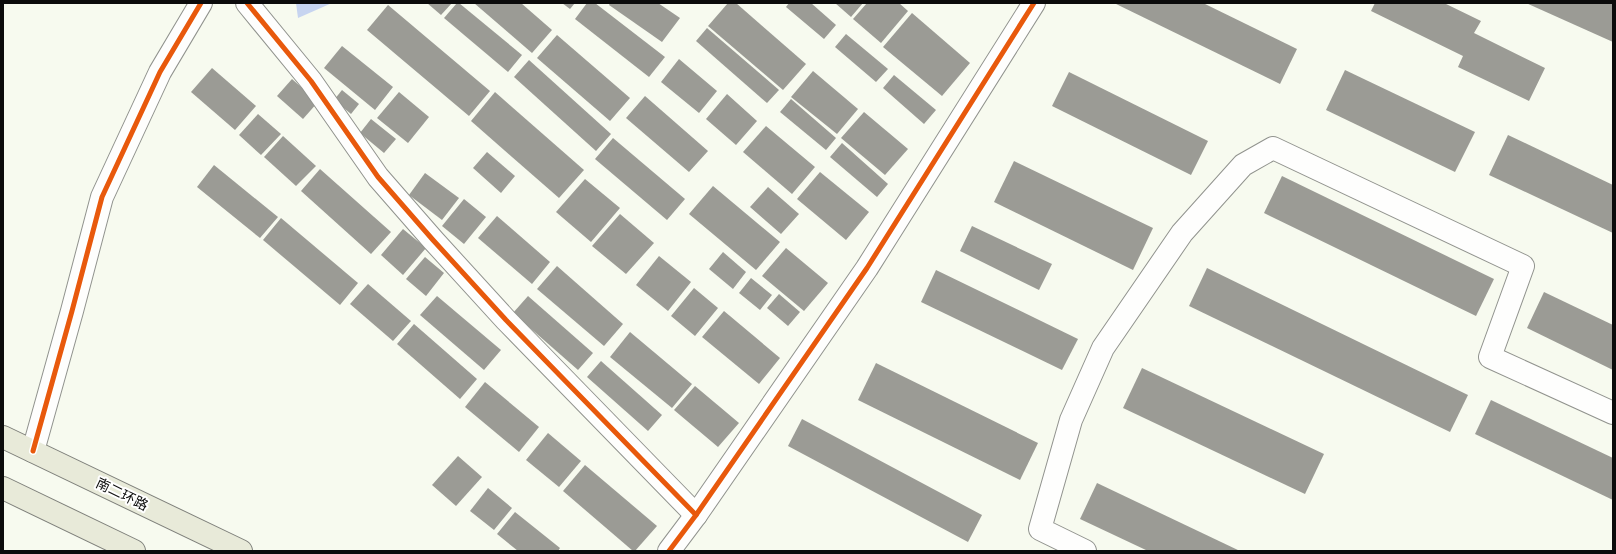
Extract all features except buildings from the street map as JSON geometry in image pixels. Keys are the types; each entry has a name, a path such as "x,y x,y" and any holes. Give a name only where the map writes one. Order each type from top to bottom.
{"main road":[{"name":"南二环路","path":"3,437 242,551"},
{"path":"3,488 134,551"}],"street":[{"path":"33,451 102,197 160,72 201,3"},
{"path":"247,3 311,81 378,177 432,240 506,320 696,515"},
{"path":"669,551 696,515 867,268 1034,3"},
{"path":"1085,551 1040,529 1071,420 1103,348 1182,233 1243,166 1273,148 1523,266 1490,357 1613,413"}],"water":[{"path":"296,3 332,3 298,18"}],"cycle path":[{"path":"33,451 102,197 160,72 201,3"},
{"path":"247,3 311,81 378,177 433,240 506,320 696,515"},
{"path":"669,551 696,515 867,268 1034,3"}]}
